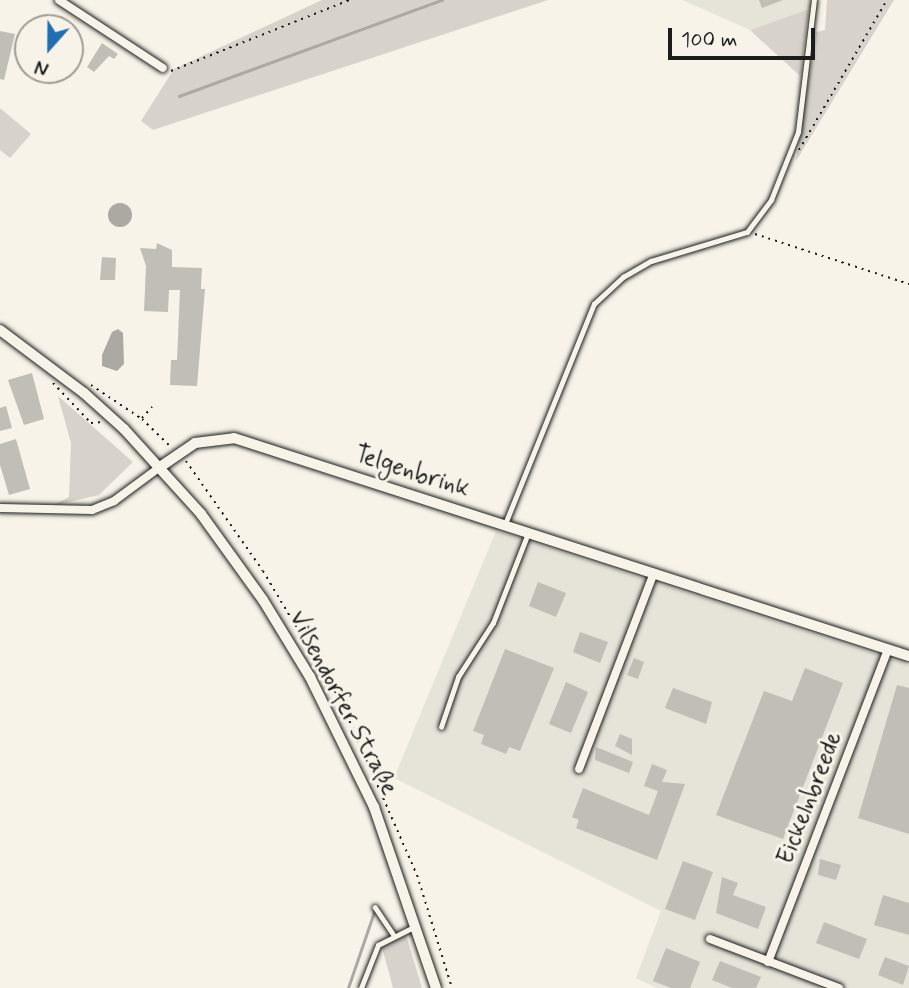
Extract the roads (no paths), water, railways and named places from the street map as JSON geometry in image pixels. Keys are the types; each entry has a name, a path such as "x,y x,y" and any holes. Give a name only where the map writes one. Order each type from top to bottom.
{"main road":[{"name":"Vilsendorfer Straße","path":"0,330 91,398 159,467 227,548 310,677 374,807 418,926 436,988"},
{"name":"Telgenbrink","path":"159,467 195,443 234,438 909,656"}],"street":[{"path":"59,0 163,68"},
{"path":"0,508 72,512 103,507 159,467"},
{"path":"579,769 654,573"},
{"name":"Eickelnbreede","path":"768,962 888,649"},
{"path":"710,939 839,988"}],"lane":[{"path":"505,525 594,304 623,277 651,261 747,232 771,200 792,157 814,0"},
{"path":"441,727 458,677 493,622 528,533"},
{"path":"375,908 393,934"},
{"path":"360,988 378,945 393,934 418,926"}],"waterway":[{"path":"179,96 442,0"},
{"path":"348,988 374,912"}]}
